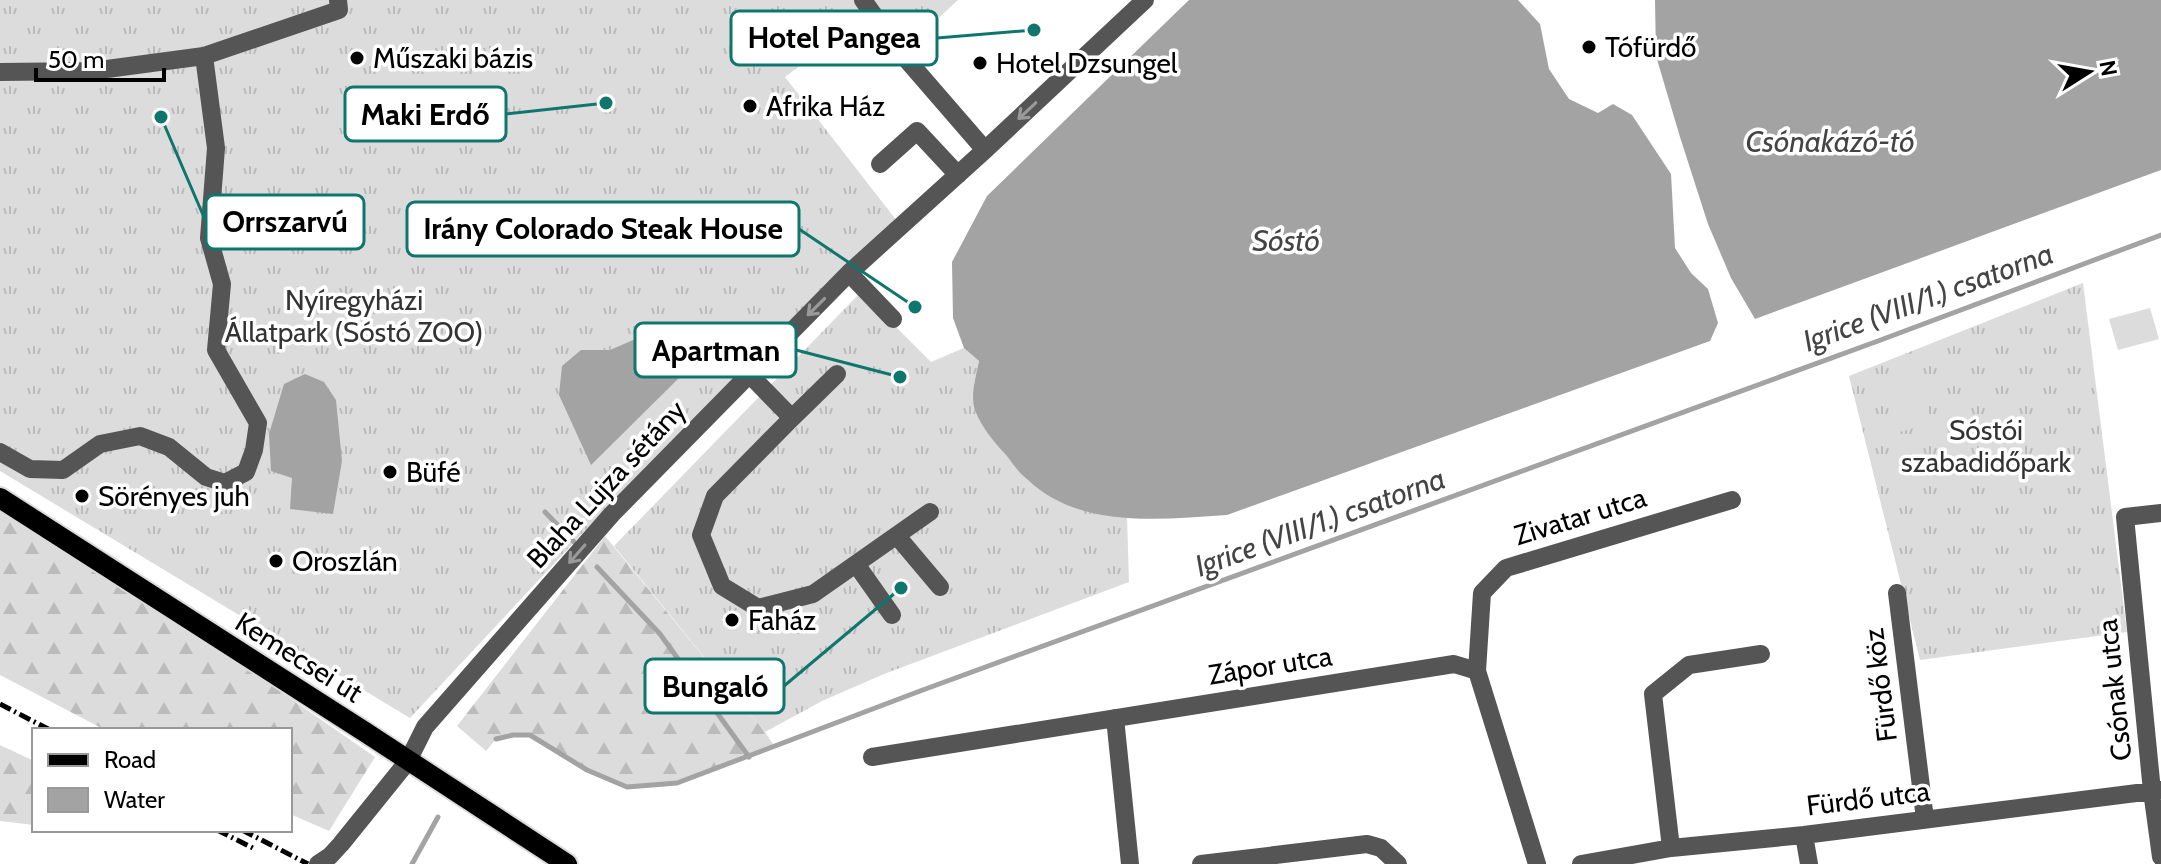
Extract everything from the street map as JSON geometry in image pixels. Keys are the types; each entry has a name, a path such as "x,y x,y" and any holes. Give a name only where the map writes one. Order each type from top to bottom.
{"main road":[{"name":"Kemecsei út","path":"0,498 567,864"}],"street":[{"path":"0,72 92,71 204,56 339,10 338,0"},
{"path":"863,0 901,53 985,150"},
{"name":"Blaha Lujza sétány","path":"318,864 341,844 408,761 425,727 612,514 849,273 1145,0"},
{"path":"0,452 30,469 63,470 100,444 140,436 169,447 206,477 225,483 246,472 254,450 258,423 216,350 222,284 209,238 216,148 204,56"},
{"path":"880,164 917,131 958,175"},
{"path":"849,273 893,319"},
{"path":"749,374 792,418"},
{"path":"837,374 715,496 701,535 722,586 758,608 813,594 930,512"},
{"name":"Zivatar utca","path":"1477,671 1482,593 1506,568 1732,500"},
{"name":"Csónak utca","path":"2161,513 2125,517 2161,857"},
{"path":"897,536 940,587"},
{"path":"856,564 892,615"},
{"name":"Fürdő köz","path":"1897,593 1925,819"},
{"path":"1671,848 1653,694 1689,665 1761,654"},
{"name":"Zápor utca","path":"872,757 1454,664 1477,671"},
{"path":"1477,671 1537,864"},
{"path":"1115,718 1130,864"},
{"name":"Fürdő utca","path":"1581,864 1632,860 1671,848 1804,835 2156,790"},
{"path":"1804,835 1809,864"},
{"path":"1201,864 1367,844 1381,848 1398,864"}],"green space":[{"name":"Nyíregyházi Állatpark (Sóstó ZOO)","path":"0,0 958,0 890,63 856,23 785,77 897,221 594,521 410,718 0,471"},
{"name":"Sóstói szabadidőpark","path":"2083,283 2127,632 1920,660 1849,376"},
{"path":"861,292 931,362 964,348 979,361 974,384 1093,513 1127,517 1129,582 884,674 822,701 765,732 614,546"},
{"path":"2150,308 2159,339 2118,350 2109,319"},
{"path":"1916,366 1932,423 1896,433 1879,377"},
{"path":"0,506 122,582 375,757 329,831 292,815 292,728 101,728 0,675"},
{"path":"605,536 775,747 677,783 627,787 587,770 530,735 496,739 486,751 457,726"},
{"path":"0,745 32,760 32,825 0,821"}],"water":[{"name":"Sóstó","path":"1189,0 1518,0 1540,24 1549,69 1569,99 1598,113 1613,104 1632,115 1671,174 1675,248 1691,273 1708,289 1718,323 1710,341 1227,515 1122,518 1071,507 1048,495 1024,477 989,434 975,410 973,392 979,361 964,348 953,318 952,262 987,196"},
{"name":"Csónakázó-tó","path":"1655,0 2161,0 2161,170 1755,319 1731,278 1708,224 1680,137 1656,56"},
{"path":"654,331 682,375 591,465 559,395 562,366 581,350 610,350"},
{"path":"305,374 324,382 336,400 342,461 333,514 290,509 292,478 271,471 269,434 284,384"}],"waterway":[{"name":"Igrice (VIII/1.) csatorna","path":"496,739 530,735 587,770 627,787 677,783 2161,235"},
{"path":"545,512 574,542"},
{"path":"597,567 660,634 749,757"},
{"name":"Igrice (VIII/1.) csatorna","path":"412,864 438,817"}],"railway":[{"path":"0,704 46,728"},
{"path":"221,832 253,848"},
{"path":"246,832 308,864"}],"place":[{"name":"Hotel Pangea","path":"1034,30"},
{"name":"Tófürdő","path":"1589,47"},
{"name":"Műszaki bázis","path":"357,58"},
{"name":"Hotel Dzsungel","path":"980,63"},
{"name":"Maki Erdő","path":"606,103"},
{"name":"Afrika Ház","path":"750,106"},
{"name":"Orrszarvú","path":"161,117"},
{"name":"Irány Colorado Steak House","path":"915,307"},
{"name":"Apartman","path":"900,377"},
{"name":"Büfé","path":"390,472"},
{"name":"Sörényes juh","path":"82,496"},
{"name":"Oroszlán","path":"276,561"},
{"name":"Bungaló","path":"901,588"},
{"name":"Faház","path":"732,620"}]}
